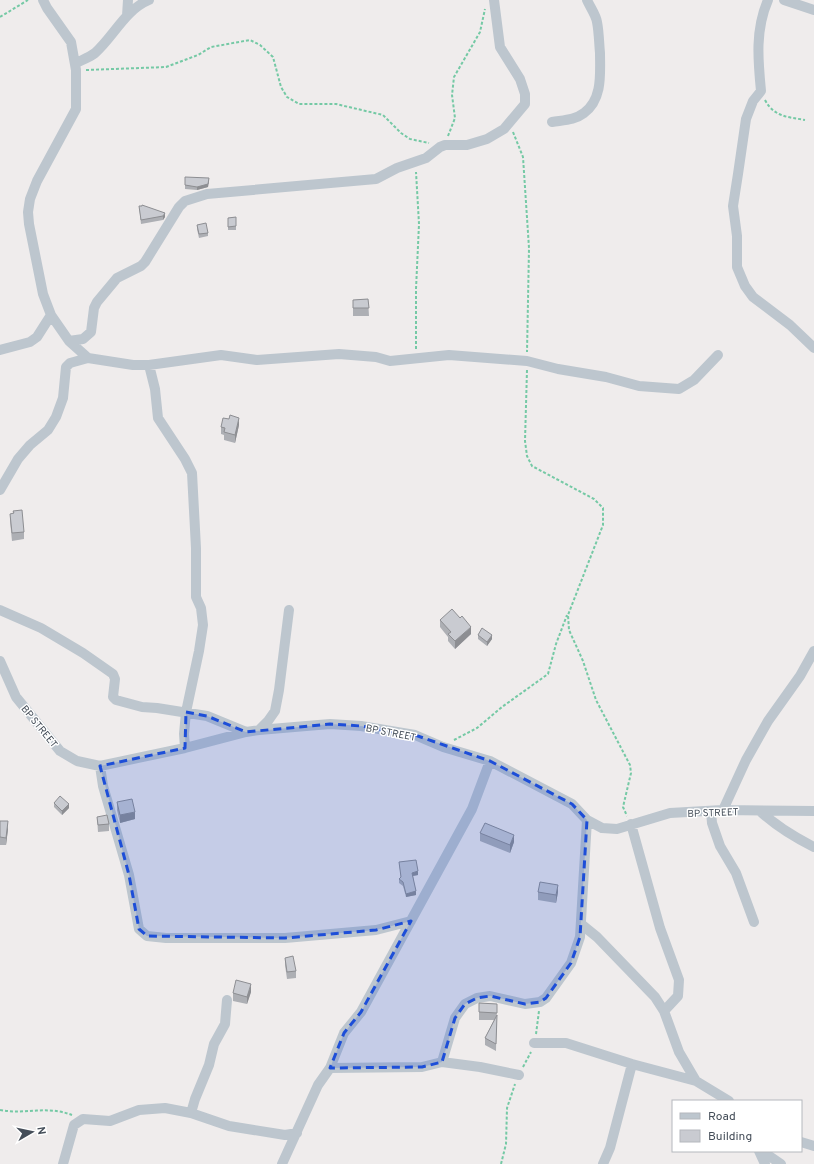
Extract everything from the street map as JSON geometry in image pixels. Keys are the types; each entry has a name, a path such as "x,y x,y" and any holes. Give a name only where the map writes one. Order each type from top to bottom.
{"street":[{"path":"43,0 71,42 76,66 76,109 30,199 28,212 29,224 43,294 51,315 69,341 88,358"},
{"path":"127,16 128,0"},
{"path":"76,66 95,54 127,16 141,4 149,0"},
{"path":"552,122 576,118 591,106 598,93 600,78 599,34 597,20 586,0"},
{"path":"768,0 764,9 757,55 762,91 753,101 746,119 733,206 737,236 737,267 745,286 753,297 790,325 814,348"},
{"path":"784,0 814,10"},
{"path":"69,341 83,339 91,332 94,308 98,302 117,278 141,266 145,262 179,207 185,201 207,194 376,179 397,168 426,158 443,146 467,145 487,139 504,129 525,104 526,94 520,79 500,47 490,1"},
{"path":"0,350 30,342 37,338 51,315"},
{"path":"0,490 18,459 30,445 48,430 56,417 63,398 66,367 70,363 88,358 133,365 149,365 221,355 257,360 339,354 376,357 390,361 449,354 527,361 558,369 606,377 639,386 679,389 694,380 718,354"},
{"path":"149,365 155,389 158,418 185,459 192,473 196,548 195,589 196,597 201,608 203,625 186,712 184,734 186,748"},
{"path":"0,610 41,628 83,653 113,674 115,679 113,697 116,700 142,707 207,716 246,732"},
{"path":"259,730 276,711 280,690 289,610"},
{"path":"723,810 757,740 768,721 800,676 814,651"},
{"name":"BP STREET","path":"0,661 16,697 60,751 76,762 100,766 186,748 246,732 330,724 360,726 416,735 443,747 490,761 572,804 586,820 602,828 617,829 670,813 723,810 814,811"},
{"path":"282,1164 318,1085 330,1068 344,1033 361,1012 472,809 490,761"},
{"path":"100,766 103,786 129,875 140,929 147,936 166,938 285,938 376,930 410,921"},
{"path":"710,811 712,823 720,846 736,873 754,922"},
{"path":"760,811 772,823 794,837 814,847"},
{"path":"442,1062 456,1018 465,1004 477,998 490,996 525,1004 540,1002 546,998 571,963 580,937 586,820"},
{"path":"631,824 660,928 680,980 678,996 664,1010"},
{"path":"581,924 597,937 655,997 664,1010 679,1052 696,1081"},
{"path":"191,1114 195,1099 209,1065 214,1044 225,1024 227,1000"},
{"path":"534,1043 566,1044 696,1081 727,1100"},
{"path":"330,1068 422,1067 442,1062 480,1067 519,1075"},
{"path":"603,1164 610,1148 632,1064"},
{"path":"63,1164 74,1126 83,1119 110,1121 139,1110 165,1108 191,1114 229,1126 285,1135 297,1133"},
{"path":"802,1142 814,1146"},
{"path":"760,1152 765,1164"},
{"path":"762,1152 781,1164"}],"path":[{"path":"0,17 28,0"},
{"path":"76,66 166,67 198,55 211,48 250,40 260,45 273,57 281,88 287,97 299,104 336,104 383,115 401,133 410,139 443,146 455,118 452,95 454,77 480,32 490,1"},
{"path":"762,91 772,111 783,116 805,120"},
{"path":"443,747 477,728 502,707 548,674 556,644 603,525 603,508 594,499 532,466 527,456 525,441 529,248 522,156 510,123"},
{"path":"416,162 418,224 416,359"},
{"path":"568,615 569,630 583,661 596,700 630,765 631,773 623,807 631,824"},
{"path":"0,1110 13,1112 49,1110 62,1111 83,1119"}],"highlighted area":[{"path":"186,712 207,716 246,732 330,724 361,726 415,735 490,761 572,804 587,820 580,937 571,963 546,998 540,1002 525,1004 490,996 477,998 465,1004 455,1018 442,1062 422,1067 330,1068 344,1033 361,1012 411,921 376,930 285,938 147,936 139,929 129,875 100,766 185,748"}],"building":[{"path":"185,177 209,178 208,184 197,187 185,185"},
{"path":"142,205 165,213 163,216 141,220 139,206"},
{"path":"236,217 236,226 228,227 228,218"},
{"path":"206,223 208,233 199,234 197,225"},
{"path":"368,299 369,308 353,308 353,300"},
{"path":"230,415 239,418 235,435 224,432 225,428 221,427 223,418 229,419"},
{"path":"22,510 24,532 12,533 10,514 14,513 13,511"},
{"path":"452,609 460,618 462,616 471,627 455,641 448,634 451,632 440,620"},
{"path":"482,628 492,635 487,642 478,635"},
{"path":"60,796 69,804 62,811 54,803"},
{"path":"132,799 135,812 120,815 117,802"},
{"path":"107,815 109,824 98,825 97,817"},
{"path":"0,821 8,821 6,838 0,837"},
{"path":"485,823 514,835 510,845 480,833"},
{"path":"416,860 418,871 412,873 416,891 406,894 403,882 399,879 401,877 399,862"},
{"path":"540,882 558,885 556,895 538,892"},
{"path":"293,956 296,971 287,972 285,958"},
{"path":"236,980 251,984 247,997 233,993"},
{"path":"479,1003 497,1004 497,1013 479,1012"},
{"path":"497,1015 496,1044 485,1038"}]}
